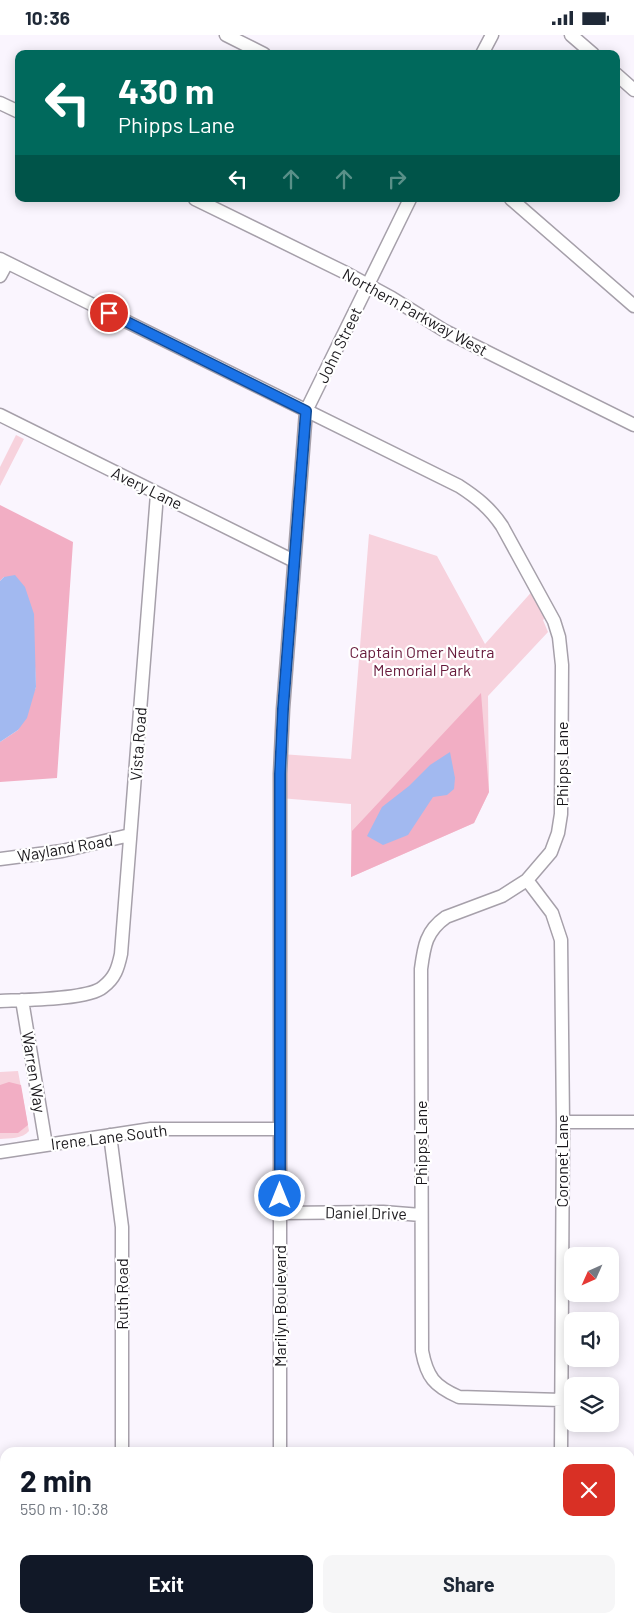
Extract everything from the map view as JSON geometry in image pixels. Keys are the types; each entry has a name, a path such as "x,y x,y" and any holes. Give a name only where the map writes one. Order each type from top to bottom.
{"street":[{"path":"226,35 256,50"},
{"path":"484,50 492,35"},
{"path":"571,35 588,50"},
{"path":"620,78 634,90"},
{"path":"0,103 15,110"},
{"name":"Northern Parkway West","path":"201,202 346,273 392,298 445,331 634,425"},
{"name":"John Street","path":"306,411 409,202"},
{"path":"514,202 634,306"},
{"path":"0,276 4,261"},
{"name":"Phipps Lane","path":"4,261 459,486 478,499 494,514 554,621 559,637 562,665 561,814 558,833 551,851 527,880 502,897 446,917 431,930 424,946 421,969 422,1351 425,1367 430,1376 444,1390 459,1397 562,1401"},
{"name":"Marilyn Boulevard","path":"280,1447 280,774 283,709 306,411"},
{"name":"Avery Lane","path":"0,415 294,561"},
{"name":"Vista Road","path":"22,1000 89,994 102,989 113,978 118,969 121,954 135,787 157,494"},
{"name":"Wayland Road","path":"0,859 62,851 130,835"},
{"name":"Coronet Lane","path":"527,880 552,913 561,940 563,1122 561,1447"},
{"path":"0,1001 22,1000"},
{"name":"Warren Way","path":"22,1000 46,1145"},
{"path":"563,1122 634,1122"},
{"name":"Irene Lane South","path":"0,1153 151,1129 280,1129"},
{"name":"Ruth Road","path":"110,1135 122,1227 122,1447"},
{"name":"Daniel Drive","path":"280,1213 383,1212 421,1215"}],"green space":[{"path":"16,435 24,439 0,486 0,467"},
{"name":"Captain Omer Neutra Memorial Park","path":"369,534 437,556 485,644 536,587 550,613 543,620 548,632 488,696 489,792 474,823 351,877 351,804 280,798 281,754 351,759"},
{"path":"18,1071 29,1131 20,1137 0,1139 0,1072"}],"shaded area":[{"path":"0,505 73,542 57,778 0,782 0,742 18,730 36,687 35,666 4,577 0,581"},
{"path":"481,693 489,792 474,823 351,877 352,831"},
{"path":"9,1082 21,1085 28,1125 18,1133 0,1133 0,1085"}],"water":[{"path":"15,575 25,587 34,614 36,687 27,718 18,730 0,742 0,581 4,577"},
{"path":"450,752 455,778 454,789 447,795 433,797 408,835 383,845 367,836 382,807 409,786 430,765"}],"route":[{"path":"109,313 306,411 283,709 280,774 280,1196"}]}
